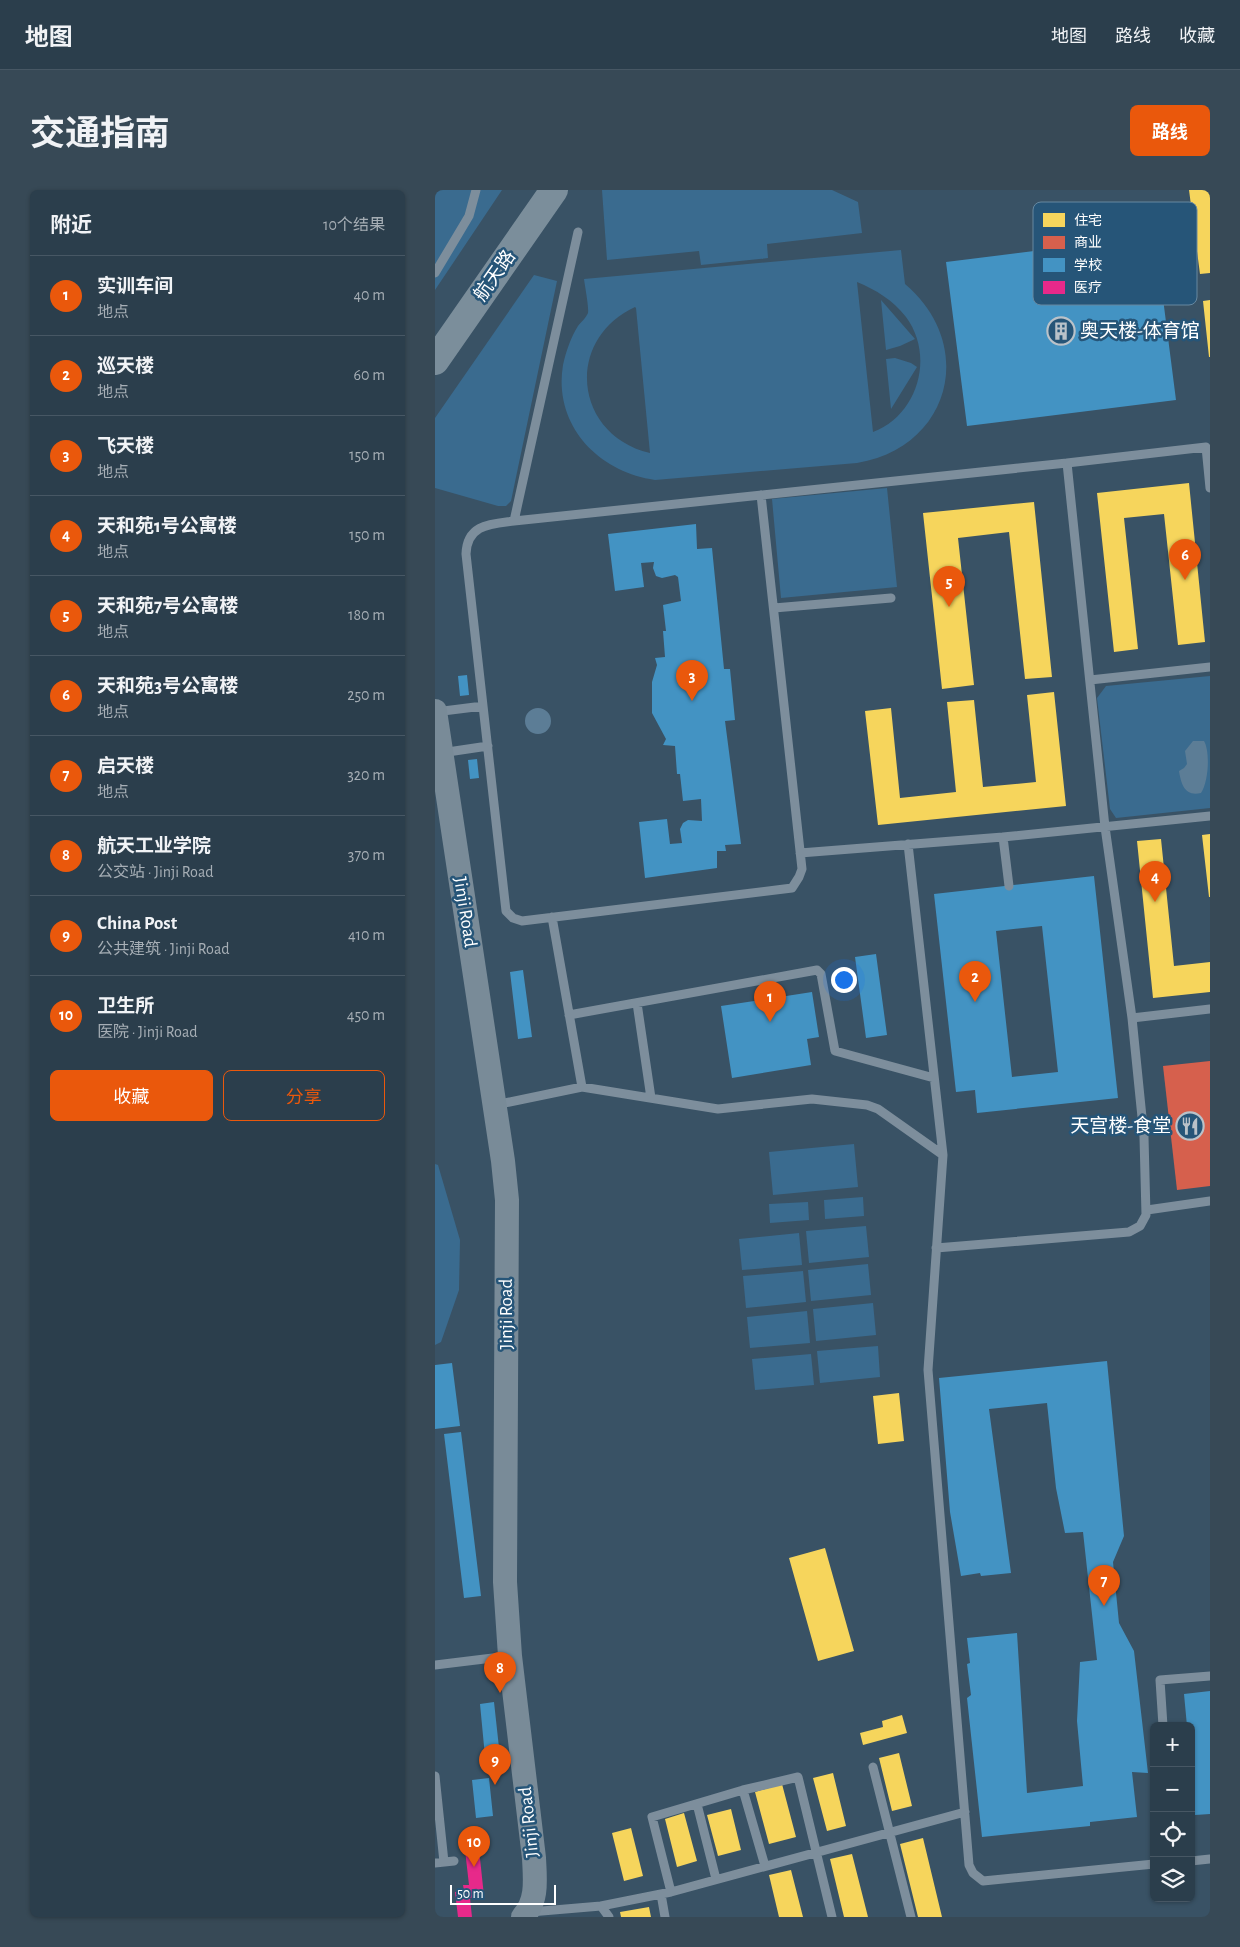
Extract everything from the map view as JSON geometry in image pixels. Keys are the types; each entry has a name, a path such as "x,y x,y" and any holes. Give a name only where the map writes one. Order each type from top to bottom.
{"main road":[{"path":"435,334 538,190"},
{"name":"航天路","path":"435,361 554,190"},
{"name":"Jinji Road","path":"435,711 495,1105 507,1200 505,1582 536,1889 533,1900 525,1914"}],"lane":[{"path":"435,273 469,216 476,190"},
{"path":"514,522 578,232"},
{"path":"761,495 802,869 799,877 792,888 517,921 506,911 488,746 491,726 483,706 467,549 472,536 481,527 487,524 1208,447 1210,488"},
{"path":"936,1248 1129,1232 1140,1226 1147,1216 1144,1137 1132,1018 1105,827 1067,463"},
{"path":"774,608 891,598"},
{"path":"1090,680 1210,667"},
{"path":"435,711 483,706"},
{"path":"441,753 488,746"},
{"path":"800,853 1003,837 1210,816"},
{"path":"1003,837 1009,886"},
{"path":"908,844 943,1156 928,1370 969,1865 973,1873 983,1881 1150,1864"},
{"path":"552,917 582,1087"},
{"path":"569,1015 817,970 821,974 835,1051 934,1078"},
{"path":"637,1003 651,1098"},
{"path":"1132,1018 1210,1009"},
{"path":"495,1105 582,1087 718,1109 812,1099 867,1105 888,1115 943,1156"},
{"path":"1147,1210 1210,1201"},
{"path":"435,1665 511,1656"},
{"path":"1163,1722 1159,1680 1210,1676"},
{"path":"873,1767 911,1917"},
{"path":"435,1776 445,1862"},
{"path":"671,1892 653,1817 743,1790 798,1777 833,1917"},
{"path":"743,1790 765,1866"},
{"path":"697,1804 716,1880"},
{"path":"525,1914 601,1906 671,1892 965,1812"},
{"path":"1195,1861 1210,1859"},
{"path":"661,1894 665,1917"},
{"path":"601,1906 609,1917"}],"shaded area":[{"path":"435,190 502,190 435,290"},
{"path":"602,190 832,190 858,202 862,233 767,244 768,258 701,265 699,251 607,260"},
{"path":"901,250 905,284 927,309 941,335 946,363 943,390 932,415 914,437 889,453 857,463 655,480 634,475 615,467 598,456 584,442 573,426 565,407 562,387 564,360 573,335 588,313 584,279","holes":["857,282 871,288 896,305 915,332 919,349 920,366 917,383 911,398 889,424 873,432","636,308 650,453 625,443 606,427 593,408 587,386 589,363 597,341 612,322"]},
{"path":"534,275 557,281 511,501 506,506 498,506 435,488 435,418"},
{"path":"881,300 915,339 886,350"},
{"path":"895,358 917,367 891,409 886,359"},
{"path":"887,488 897,587 781,598 772,499"},
{"path":"1210,676 1210,808 1116,818 1110,809 1097,698 1106,686"},
{"path":"538,708 547,712 551,721 547,730 538,734 529,730 525,721 529,712"},
{"path":"1193,741 1204,741 1208,759 1204,788 1201,793 1196,794 1191,793 1185,788 1179,771 1187,764 1185,751"},
{"path":"854,1144 858,1187 773,1195 769,1152"},
{"path":"435,1164 438,1165 460,1240 459,1290 441,1342 435,1345"},
{"path":"863,1197 864,1216 825,1219 824,1200"},
{"path":"808,1202 809,1220 770,1223 769,1204"},
{"path":"866,1226 869,1257 809,1263 806,1231"},
{"path":"799,1233 802,1265 742,1270 739,1239"},
{"path":"868,1264 871,1295 811,1301 808,1270"},
{"path":"803,1271 806,1302 746,1308 743,1276"},
{"path":"873,1303 876,1335 816,1341 813,1309"},
{"path":"807,1311 810,1343 750,1348 747,1317"},
{"path":"878,1346 880,1377 820,1383 817,1351"},
{"path":"811,1354 814,1385 755,1390 752,1359"}],"building: 住宅":[{"path":"1189,190 1210,190 1210,273 1200,274 1197,251 1197,202 1191,202"},
{"path":"1210,300 1210,357 1209,357 1203,301"},
{"path":"1189,483 1205,642 1178,645 1164,514 1124,518 1138,649 1114,652 1097,493"},
{"path":"1034,502 1052,677 1025,679 1009,532 958,538 974,685 942,689 923,513"},
{"path":"1054,692 1066,806 878,825 865,711 891,708 900,798 956,792 947,702 974,700 983,787 1036,782 1027,695"},
{"path":"1210,834 1210,897 1209,897 1202,835"},
{"path":"1161,839 1174,966 1210,962 1210,992 1153,998 1137,841"},
{"path":"899,1393 904,1441 878,1444 873,1396"},
{"path":"825,1548 854,1651 818,1661 789,1558"},
{"path":"902,1715 907,1733 863,1745 860,1733 883,1727 882,1721"},
{"path":"899,1753 912,1806 892,1811 879,1758"},
{"path":"833,1773 846,1826 827,1831 813,1778"},
{"path":"782,1784 796,1837 769,1844 755,1792"},
{"path":"731,1809 741,1850 718,1856 707,1815"},
{"path":"684,1813 697,1861 677,1867 665,1819"},
{"path":"631,1828 643,1876 624,1881 612,1833"},
{"path":"923,1838 942,1917 918,1917 900,1844"},
{"path":"852,1854 868,1917 844,1917 830,1859"},
{"path":"791,1870 803,1917 779,1917 769,1875"},
{"path":"649,1907 651,1917 621,1917 620,1912"}],"building: 商业":[{"name":"天宫楼-食堂","path":"1210,1061 1210,1186 1177,1190 1163,1066"}],"building: 学校":[{"name":"奥天楼-体育馆","path":"1033,251 1033,305 1164,305 1176,400 967,426 946,262"},
{"path":"696,524 697,549 712,548 724,669 730,669 735,720 725,721 741,844 725,845 726,851 717,851 717,868 645,878 639,822 667,819 670,844 682,843 680,829 683,823 688,820 702,821 701,799 683,801 680,774 677,774 675,746 663,745 666,739 652,713 652,682 657,665 655,658 665,657 663,631 666,631 663,605 681,601 678,577 675,575 662,578 656,576 653,568 654,562 641,563 644,587 615,591 608,534"},
{"path":"467,675 469,695 460,696 458,676"},
{"path":"477,759 479,778 470,779 468,760"},
{"path":"1094,876 1118,1098 977,1113 975,1090 956,1092 934,894","holes":["1042,926 1058,1072 1012,1077 996,931"]},
{"path":"876,954 887,1035 866,1038 855,957"},
{"path":"523,970 532,1037 518,1039 510,972"},
{"path":"812,992 819,1037 807,1039 811,1065 732,1078 721,1006"},
{"path":"1107,1361 1124,1536 1113,1562 1119,1623 1134,1651 1148,1773 1132,1772 1137,1817 1090,1822 1090,1826 982,1837 967,1698 971,1695 967,1664 970,1663 967,1638 1017,1633 1027,1793 1083,1786 1077,1721 1080,1662 1097,1660 1083,1532 1065,1533 1056,1488 1047,1403 989,1409 1011,1573 981,1576 980,1573 961,1576 950,1512 939,1378"},
{"path":"452,1363 460,1426 435,1429 435,1365"},
{"path":"461,1432 481,1596 464,1598 444,1434"},
{"path":"1210,1691 1210,1814 1195,1815 1195,1722 1187,1722 1184,1694"},
{"path":"494,1702 501,1766 486,1767 480,1704"},
{"path":"489,1778 493,1816 476,1818 472,1780"}],"building: 医疗":[{"path":"479,1849 484,1896 470,1898 472,1917 458,1917 455,1892 464,1891 463,1885 469,1885 465,1850"}],"place":[{"name":"奥天楼-体育馆","path":"1061,331"},
{"name":"天和苑3号公寓楼","path":"1185,580"},
{"name":"天和苑7号公寓楼","path":"949,607"},
{"name":"飞天楼","path":"692,701"},
{"name":"天和苑1号公寓楼","path":"1155,902"},
{"name":"巡天楼","path":"975,1002"},
{"name":"实训车间","path":"770,1022"},
{"name":"天宫楼-食堂","path":"1190,1126"},
{"name":"启天楼","path":"1104,1606"},
{"name":"航天工业学院","path":"500,1693"},
{"name":"China Post","path":"495,1785"},
{"name":"卫生所","path":"474,1867"}]}
